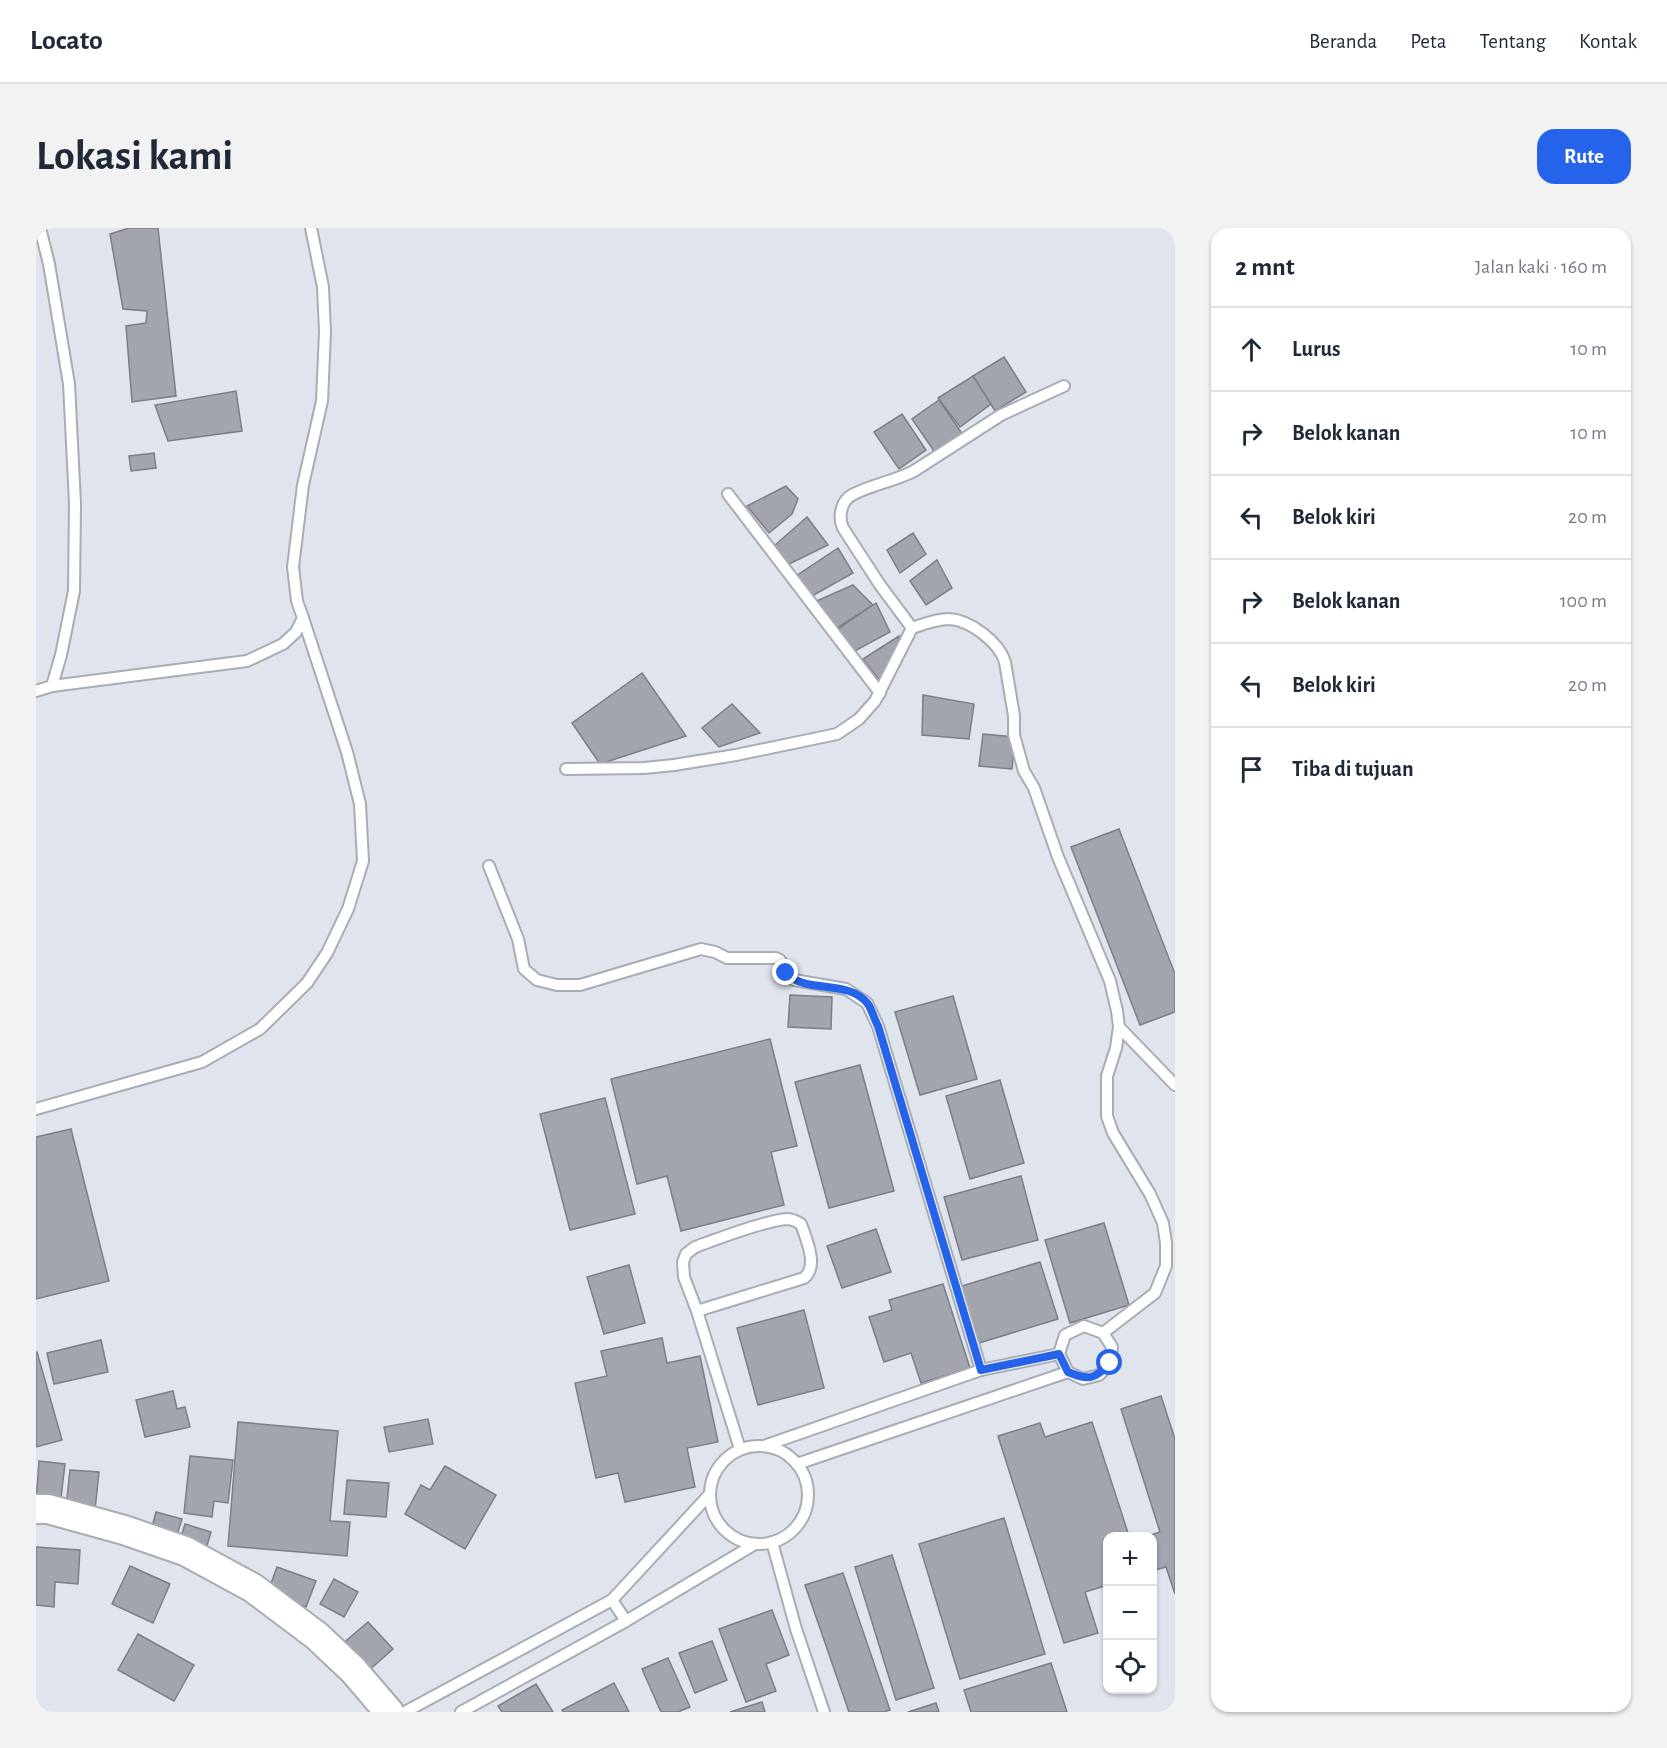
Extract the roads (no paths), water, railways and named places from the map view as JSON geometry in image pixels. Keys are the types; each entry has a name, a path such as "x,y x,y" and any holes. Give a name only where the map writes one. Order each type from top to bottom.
{"street":[{"path":"36,1509 48,1509 124,1530 184,1551 253,1588 316,1636 353,1670 389,1712"}],"lane":[{"path":"40,228 49,264 69,384 75,503 74,591 52,686"},
{"path":"36,1109 202,1062 260,1029 307,983 327,953 348,909 363,861 360,804 347,752 297,601 293,567 303,485 322,401 325,332 323,287 311,228"},
{"path":"912,628 880,585 843,528 840,518 843,505 851,495 901,478 1001,415 1065,386"},
{"path":"728,494 880,693"},
{"path":"36,691 52,686 247,661 283,644 296,632 303,618"},
{"path":"566,769 664,766 736,755 837,734 869,709 880,693 912,628 940,619 958,620 981,633 1003,654 1010,687 1014,735 1024,771 1034,789 1058,857 1110,981 1119,1027 1116,1048 1107,1076 1107,1116 1113,1133 1150,1194 1162,1223 1167,1256 1162,1279 1155,1293 1103,1333"},
{"path":"489,866 518,939 524,969 537,980 557,985 580,985 701,948 727,958 776,958 780,960 786,973 794,980 846,989 867,1003 878,1026 981,1370"},
{"path":"1119,1027 1175,1085"},
{"path":"697,1311 804,1278 809,1274 812,1269 811,1261 801,1224 792,1220 777,1221 690,1250 683,1262 683,1273 740,1449"},
{"path":"797,1464 1068,1372 1083,1378 1099,1375 1110,1363 1112,1347 1103,1333 1084,1326 1065,1335 1059,1354 1068,1372"},
{"path":"764,1446 783,1452 797,1464 806,1482 808,1501 802,1519 790,1534 772,1542 755,1544 737,1539 722,1528 713,1514 709,1496 713,1476 723,1460 740,1449 764,1446 981,1370 1059,1354"},
{"path":"405,1712 612,1600 709,1496"},
{"path":"772,1542 796,1629 824,1712"},
{"path":"461,1712 626,1621 755,1544"},
{"path":"612,1600 626,1621"}]}
